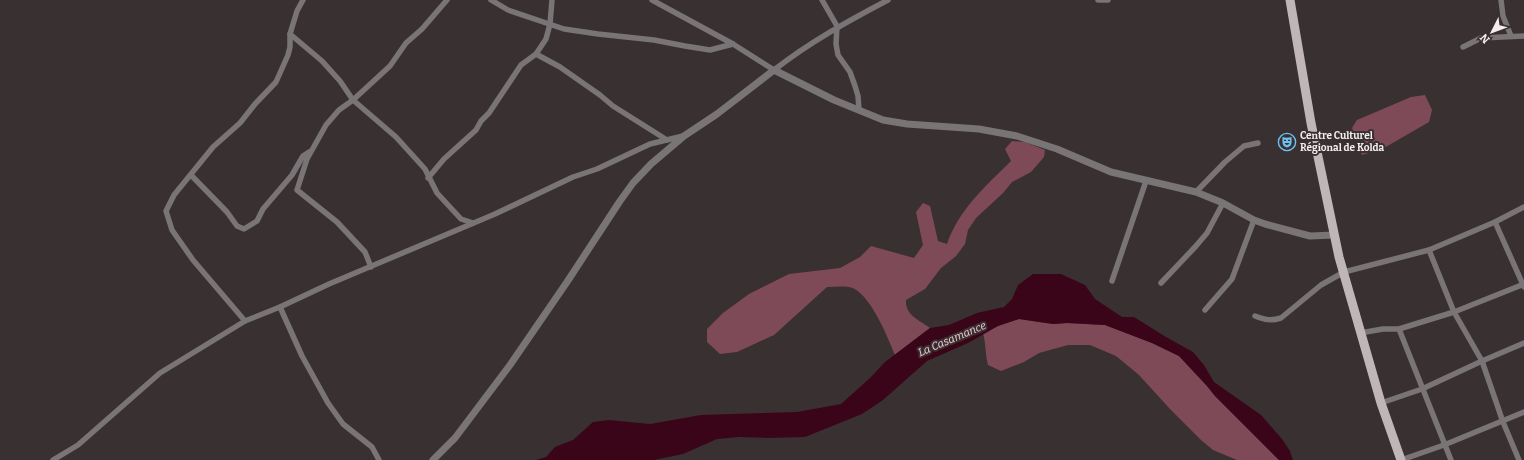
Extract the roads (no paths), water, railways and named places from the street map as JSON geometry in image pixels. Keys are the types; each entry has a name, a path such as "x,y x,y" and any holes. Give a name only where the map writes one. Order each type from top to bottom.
{"main road":[{"path":"1290,0 1311,123 1334,235 1381,403 1401,460"}],"street":[{"path":"245,321 193,260 172,230 166,210 174,195 213,147 240,123 255,104 276,82 288,55 290,47 290,34 297,11 303,0"},
{"path":"371,267 365,252 337,222 297,190 311,150 326,125 340,110 390,66 406,43 422,29 447,0"},
{"path":"491,0 508,10 564,29 654,40 710,50 733,44"},
{"path":"428,178 450,154 476,130 521,65 536,54 546,39 550,24 552,0"},
{"path":"652,0 733,44 774,70 834,100 859,110 894,122 964,127 1017,136 1057,150 1111,172 1196,192 1223,203 1254,220 1287,231 1310,236 1334,235"},
{"path":"822,0 837,26 836,44 838,55 850,72 858,96 859,110"},
{"path":"433,460 455,438 510,365 620,201 633,183 651,164 684,136 717,114 795,54 837,26 888,0"},
{"path":"1098,0 1108,0"},
{"path":"1501,0 1502,16 1511,36"},
{"path":"290,34 322,61 340,81 353,100 396,137 425,169 428,178 437,193 461,219 473,223"},
{"path":"1463,47 1481,38 1524,36"},
{"path":"536,54 560,67 600,95 612,106 668,140"},
{"path":"53,460 78,445 160,373 245,321 473,223 573,177 597,169 650,144 684,136"},
{"path":"1196,192 1225,162 1244,146 1258,143"},
{"path":"191,175 227,212 237,226 244,229 257,221 263,209 292,175 303,156 311,150"},
{"path":"1112,281 1146,181"},
{"path":"1161,283 1207,233 1223,203"},
{"path":"1255,316 1273,321 1281,318 1322,284 1344,272 1429,250 1495,222 1524,207"},
{"path":"1205,310 1232,279 1254,220"},
{"path":"1360,332 1383,329 1399,329 1454,312 1524,285 1495,222"},
{"path":"1429,250 1454,312 1482,361 1503,422 1519,460"},
{"path":"280,307 302,356 328,403 343,424 372,446 379,460"},
{"path":"1399,329 1451,460"},
{"path":"1381,403 1422,389 1524,343"},
{"path":"1401,460 1503,422 1524,412"}],"water":[{"name":"La Casamance","path":"1033,274 1061,274 1085,285 1095,299 1122,317 1134,317 1193,352 1204,365 1214,382 1261,415 1282,439 1290,451 1293,460 1279,460 1215,396 1179,356 1152,343 1105,325 1067,323 1053,324 1019,319 998,326 968,343 927,361 883,400 862,414 805,437 739,437 717,439 683,454 654,460 536,460 546,457 555,447 573,440 593,422 609,420 650,424 701,415 797,412 841,404 870,378 885,362 930,328 949,325 977,313 1004,307 1012,299 1018,285"}],"place":[{"name":"Centre Culturel Régional de Kolda","path":"1287,142"}]}
